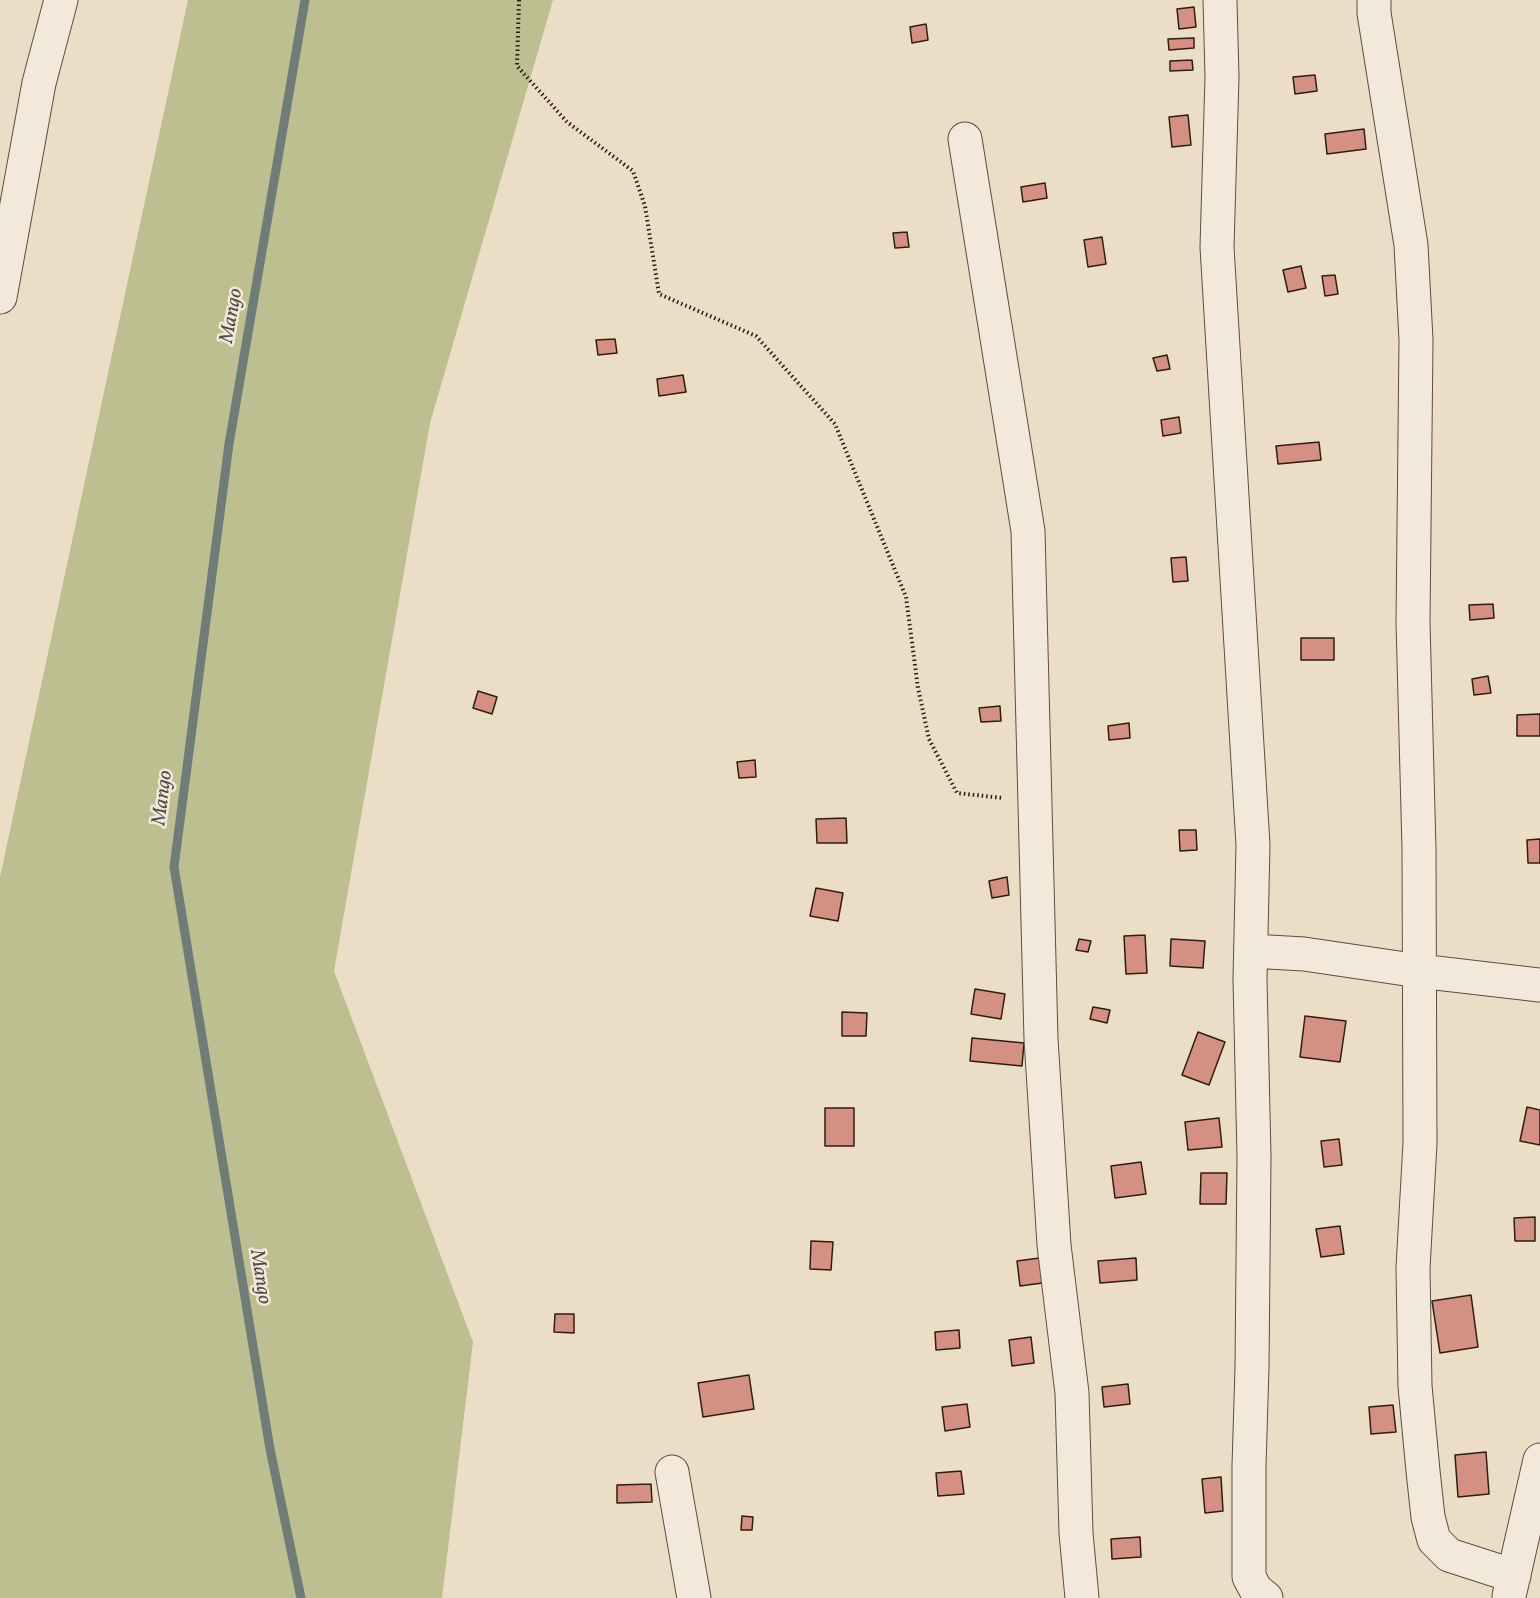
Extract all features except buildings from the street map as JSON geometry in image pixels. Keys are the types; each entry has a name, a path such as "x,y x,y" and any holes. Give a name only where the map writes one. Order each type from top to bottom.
{"street":[{"path":"0,297 39,83 61,0"},
{"path":"1220,0 1222,76 1217,247 1253,845 1251,951 1254,1169 1249,1466 1257,1591"},
{"path":"1374,0 1374,13 1411,245 1415,328 1413,622 1419,849 1420,1143 1413,1268 1415,1386 1428,1517 1434,1540 1449,1555 1511,1587 1540,1460"},
{"path":"965,139 1028,531 1042,1050 1054,1245 1072,1393 1076,1533 1082,1598"},
{"path":"1251,951 1304,954 1419,971 1540,985"},
{"path":"672,1472 694,1598"}],"path":[{"path":"519,0 517,66 567,122 633,171 645,206 659,294 756,336 835,424 906,597 918,688 929,739 957,793 1034,801"}],"green space":[{"path":"188,0 553,0 430,423 334,971 473,1342 442,1598 0,1598 0,877"}],"waterway":[{"name":"Mango","path":"301,1598 270,1449 174,867 229,444 305,0"}]}
